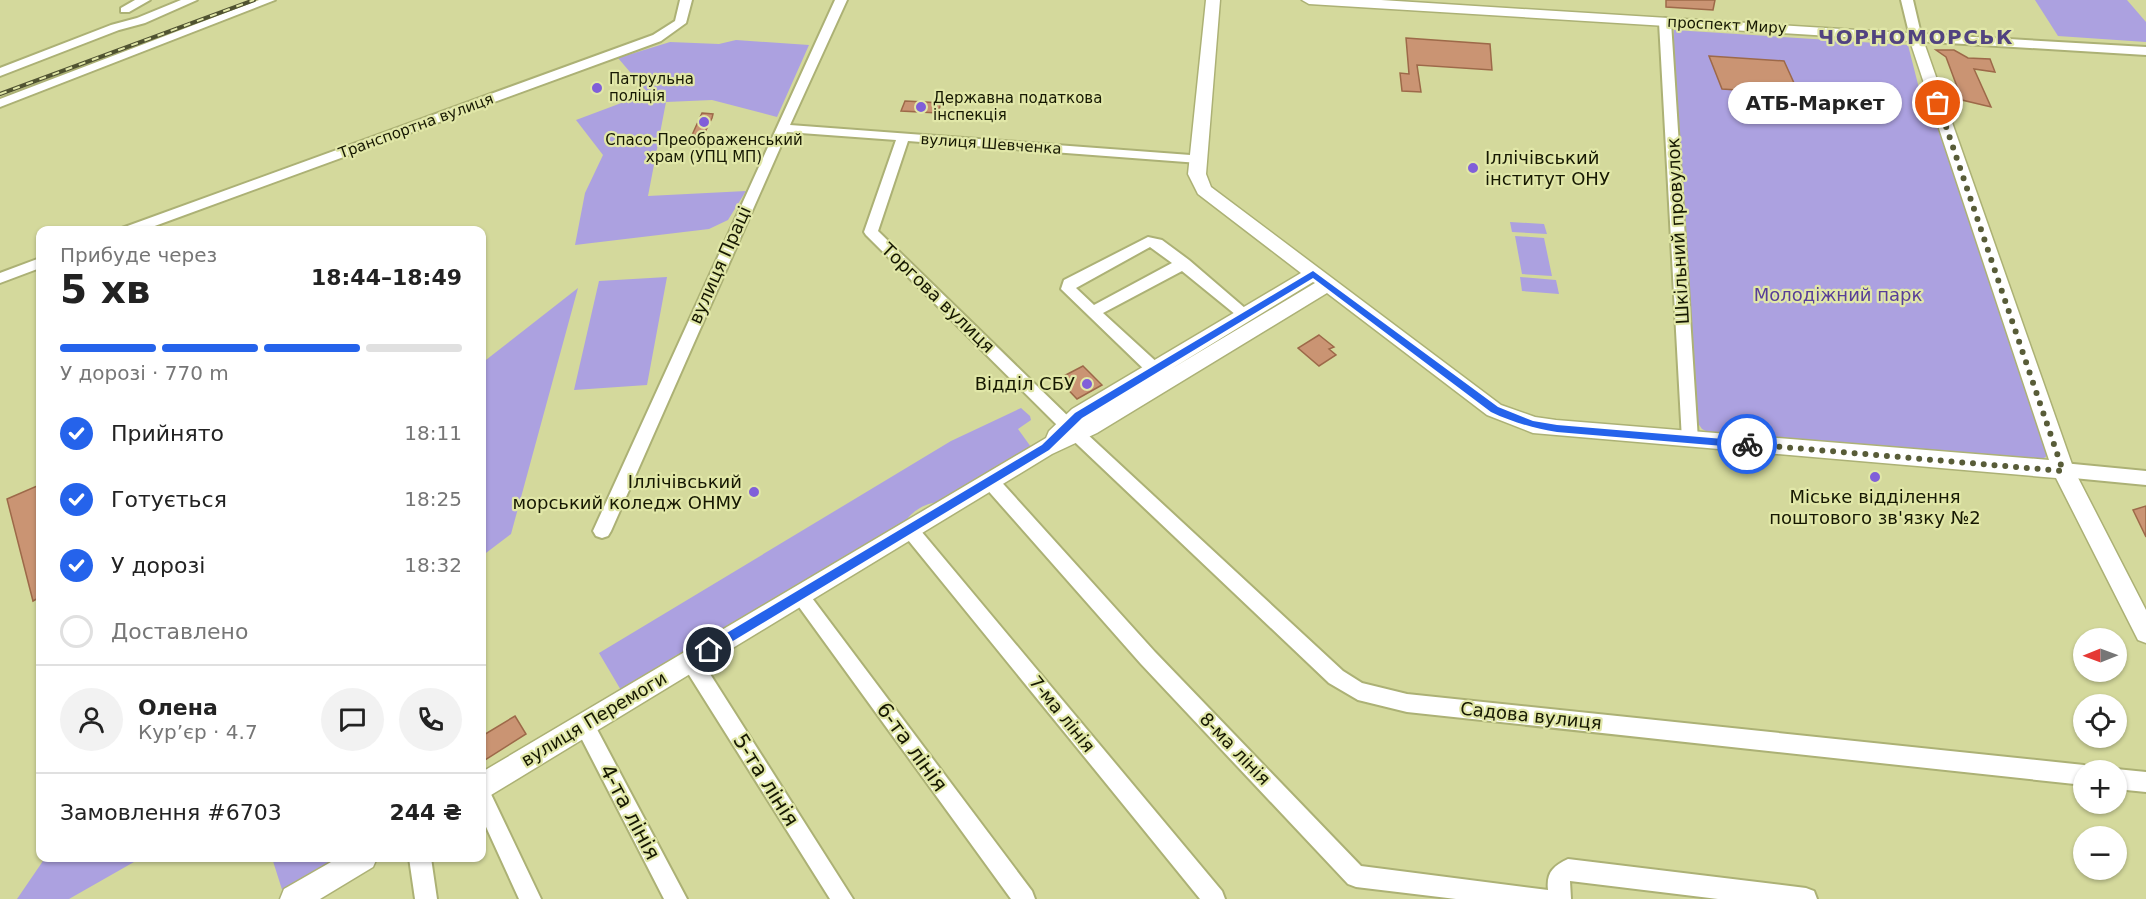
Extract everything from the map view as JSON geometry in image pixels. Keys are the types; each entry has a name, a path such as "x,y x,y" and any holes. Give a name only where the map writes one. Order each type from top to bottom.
{"main road":[{"path":"1214,0 1197,174 1204,190 1494,410 1533,425 1557,428 2063,471"},
{"name":"проспект Миру","path":"1309,0 1916,37"},
{"path":"1916,37 2063,471 2146,633"},
{"name":"вулиця Перемоги","path":"1072,429 1320,279"},
{"name":"вулиця Перемоги","path":"486,784 1045,448 1155,370 1246,315 1320,279"},
{"path":"294,899 357,862"}],"street":[{"path":"125,10 144,0"},
{"path":"0,72 115,27 141,21 191,0"},
{"path":"0,103 269,0"},
{"name":"Транспортна вулиця","path":"142,226 657,38 680,23 686,0"},
{"name":"вулиця Праці","path":"602,531 730,242 841,0"},
{"path":"1907,0 1916,37"},
{"name":"Шкільний провулок","path":"1665,22 1690,440"},
{"name":"проспект Миру","path":"1916,37 2146,51"},
{"name":"вулиця Шевченка","path":"783,128 1198,159"},
{"name":"Торгова вулиця","path":"903,138 871,232 1072,429"},
{"path":"1155,370 1067,287 1148,242 1152,242 1157,243 1184,263 1246,315"},
{"path":"1093,312 1184,263"},
{"path":"0,278 36,264"},
{"name":"Садова вулиця","path":"1072,429 1336,678 1358,691 1407,703 2073,774"},
{"path":"2063,471 2146,478"},
{"name":"8-ма лінія","path":"990,481 1148,658 1356,876 1543,899"},
{"name":"7-ма лінія","path":"910,530 1214,899"},
{"name":"6-та лінія","path":"800,596 1024,899"},
{"name":"5-та лінія","path":"691,661 842,899"},
{"name":"4-та лінія","path":"584,724 676,899"},
{"path":"2127,780 2146,782"},
{"path":"486,806 530,899"},
{"path":"421,862 426,899"},
{"path":"1560,899 1559,876 1568,870 1806,899"}],"green space":[{"path":"2035,0 2127,0 2146,22 2146,42 2058,36"},
{"name":"Молодіжний парк","path":"1674,30 1908,45 1923,104 1932,107 2046,447 2046,457 2035,462 1714,435 1702,429 1695,419 1673,62"},
{"path":"736,40 809,45 777,117 712,100 666,102 648,196 746,191 728,220 709,229 575,245 585,193 603,155 576,120 648,93 618,58 670,42 719,44"},
{"path":"1510,222 1544,224 1547,234 1512,232"},
{"path":"1515,236 1544,238 1552,276 1522,274"},
{"path":"667,277 647,385 574,390 599,281"},
{"path":"1520,277 1556,280 1559,294 1522,291"},
{"path":"578,288 511,534 486,553 486,360"},
{"path":"1021,408 1031,420 1018,429 1031,447 942,502 920,508 903,525 625,697 599,653 951,441"},
{"path":"42,862 134,862 69,899 17,899"},
{"path":"273,862 346,862 285,899"}],"building":[{"path":"1666,0 1715,0 1713,10 1666,7"},
{"path":"1406,38 1490,44 1492,70 1417,65 1421,92 1402,91 1400,73 1409,74"},
{"path":"1936,50 1954,50 1968,58 1990,59 1995,72 1974,69 1991,107 1962,100 1946,57"},
{"path":"1709,56 1784,61 1799,94 1722,89"},
{"name":"Державна податкова інспекція","path":"905,101 941,103 938,113 901,111"},
{"name":"Спасо-Преображенський храм (УПЦ МП)","path":"702,113 713,114 712,118 703,136 692,135"},
{"path":"1319,335 1334,347 1329,349 1336,355 1319,366 1298,348"},
{"name":"Відділ СБУ","path":"1083,366 1102,385 1077,399 1058,379"},
{"path":"36,486 36,599 33,601 7,499"},
{"path":"2146,506 2146,537 2133,510"},
{"path":"515,716 526,734 486,759 486,734"}],"railway":[{"path":"0,94 254,0"}],"way so far":[{"path":"1747,444 2063,471 1938,103"}],"place":[{"name":"Патрульна поліція","path":"597,88"},
{"name":"АТБ-Маркет","path":"1938,103"},
{"name":"Державна податкова інспекція","path":"921,107"},
{"name":"Спасо-Преображенський храм (УПЦ МП)","path":"704,122"},
{"name":"Іллічівський інститут ОНУ","path":"1473,168"},
{"name":"Відділ СБУ","path":"1087,384"},
{"name":"Міське відділення поштового зв'язку №2","path":"1875,477"},
{"name":"Іллічівський морський коледж ОНМУ","path":"754,492"}],"district":[{"name":"ЧОРНОМОРСЬК","path":"1916,37"}],"route":[{"path":"709,650 1045,448 1079,416 1313,274 1494,410 1512,418 1533,425 1557,428 1747,444"}]}
